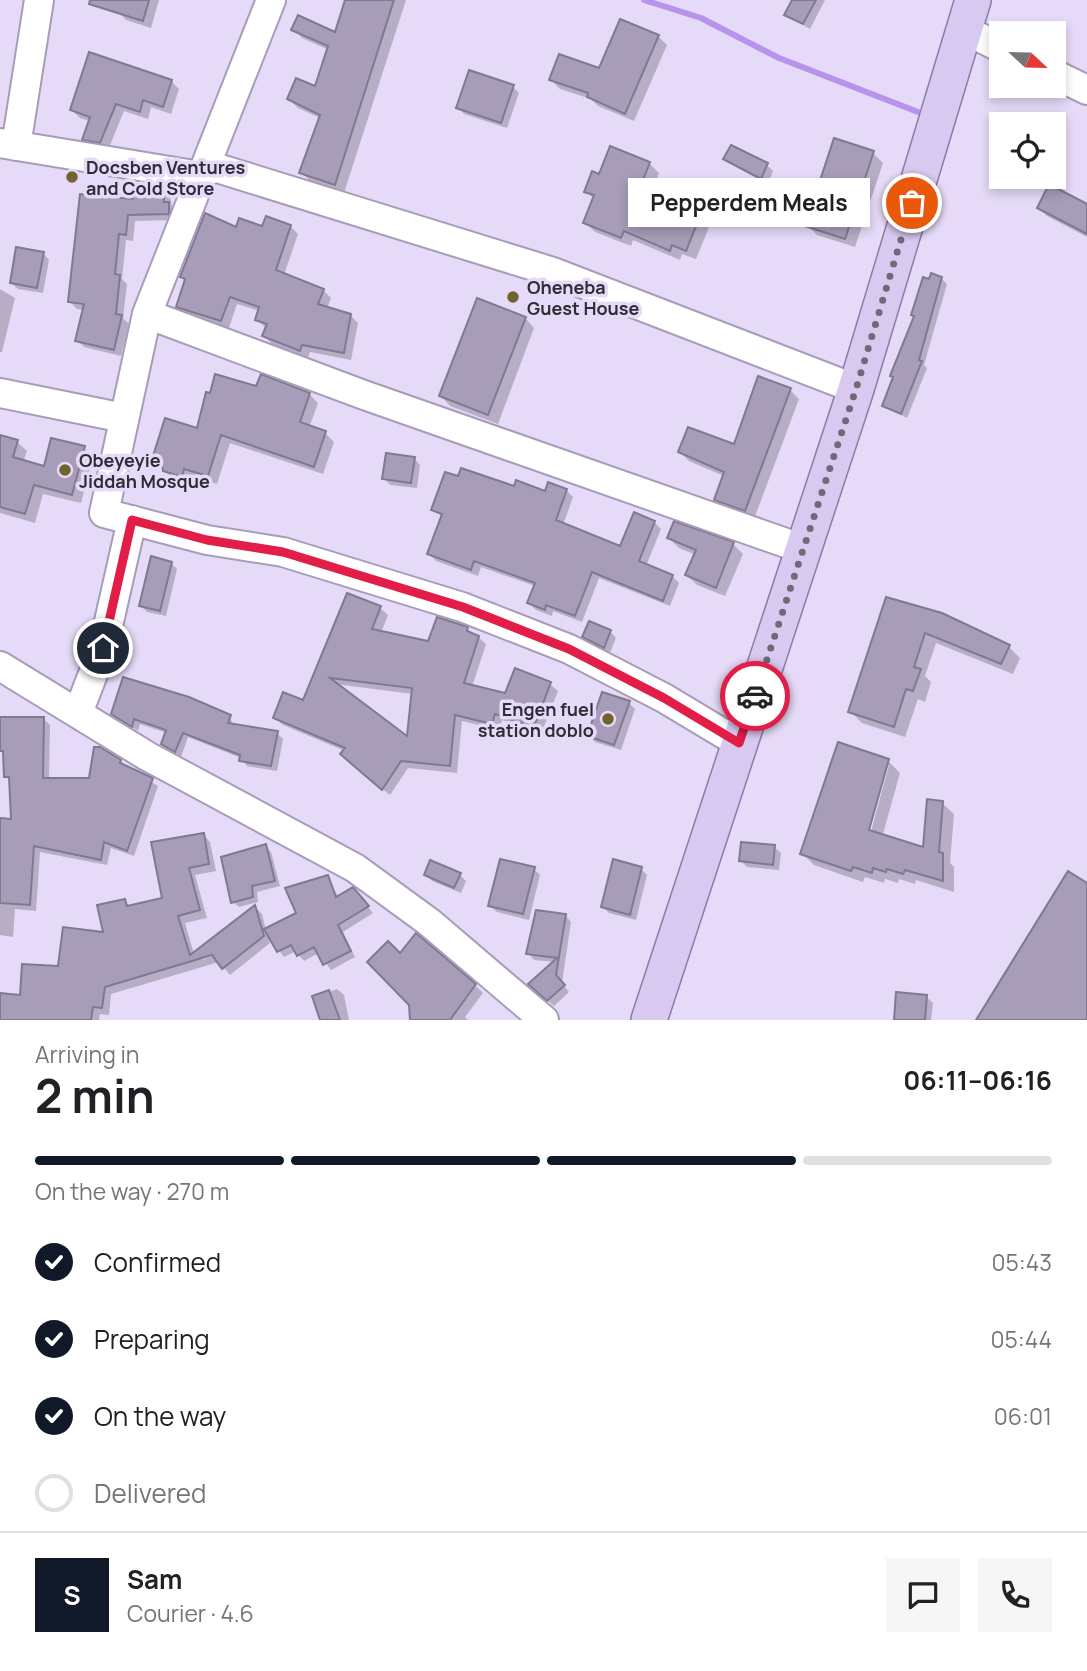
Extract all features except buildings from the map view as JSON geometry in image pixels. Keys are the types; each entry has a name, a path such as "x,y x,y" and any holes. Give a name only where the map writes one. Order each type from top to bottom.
{"main road":[{"path":"649,1020 856,389 969,15"}],"street":[{"path":"39,0 8,144 200,176 214,167 553,272 856,389"},
{"path":"271,0 147,314 104,513 207,540 283,552 463,607 569,649 664,698 739,743"},
{"path":"969,15 989,36"},
{"path":"1066,80 1087,90"},
{"path":"147,314 364,395 803,549"},
{"path":"0,393 124,418"},
{"path":"78,713 103,648 132,520"},
{"path":"0,666 147,756 355,868 429,922 544,1020"}],"waterway":[{"path":"644,0 701,18 779,58 918,112"}],"way so far":[{"path":"755,696 856,389 912,203"}],"place":[{"name":"Docsben Ventures and Cold Store","path":"72,177"},
{"name":"Pepperdem Meals","path":"912,203"},
{"name":"Oheneba Guest House","path":"513,297"},
{"name":"Obeyeyie Jiddah Mosque","path":"65,470"},
{"name":"Engen fuel station doblo","path":"608,719"}],"route":[{"path":"103,648 132,520 207,540 283,552 463,607 569,649 664,698 739,743 755,696"}]}
